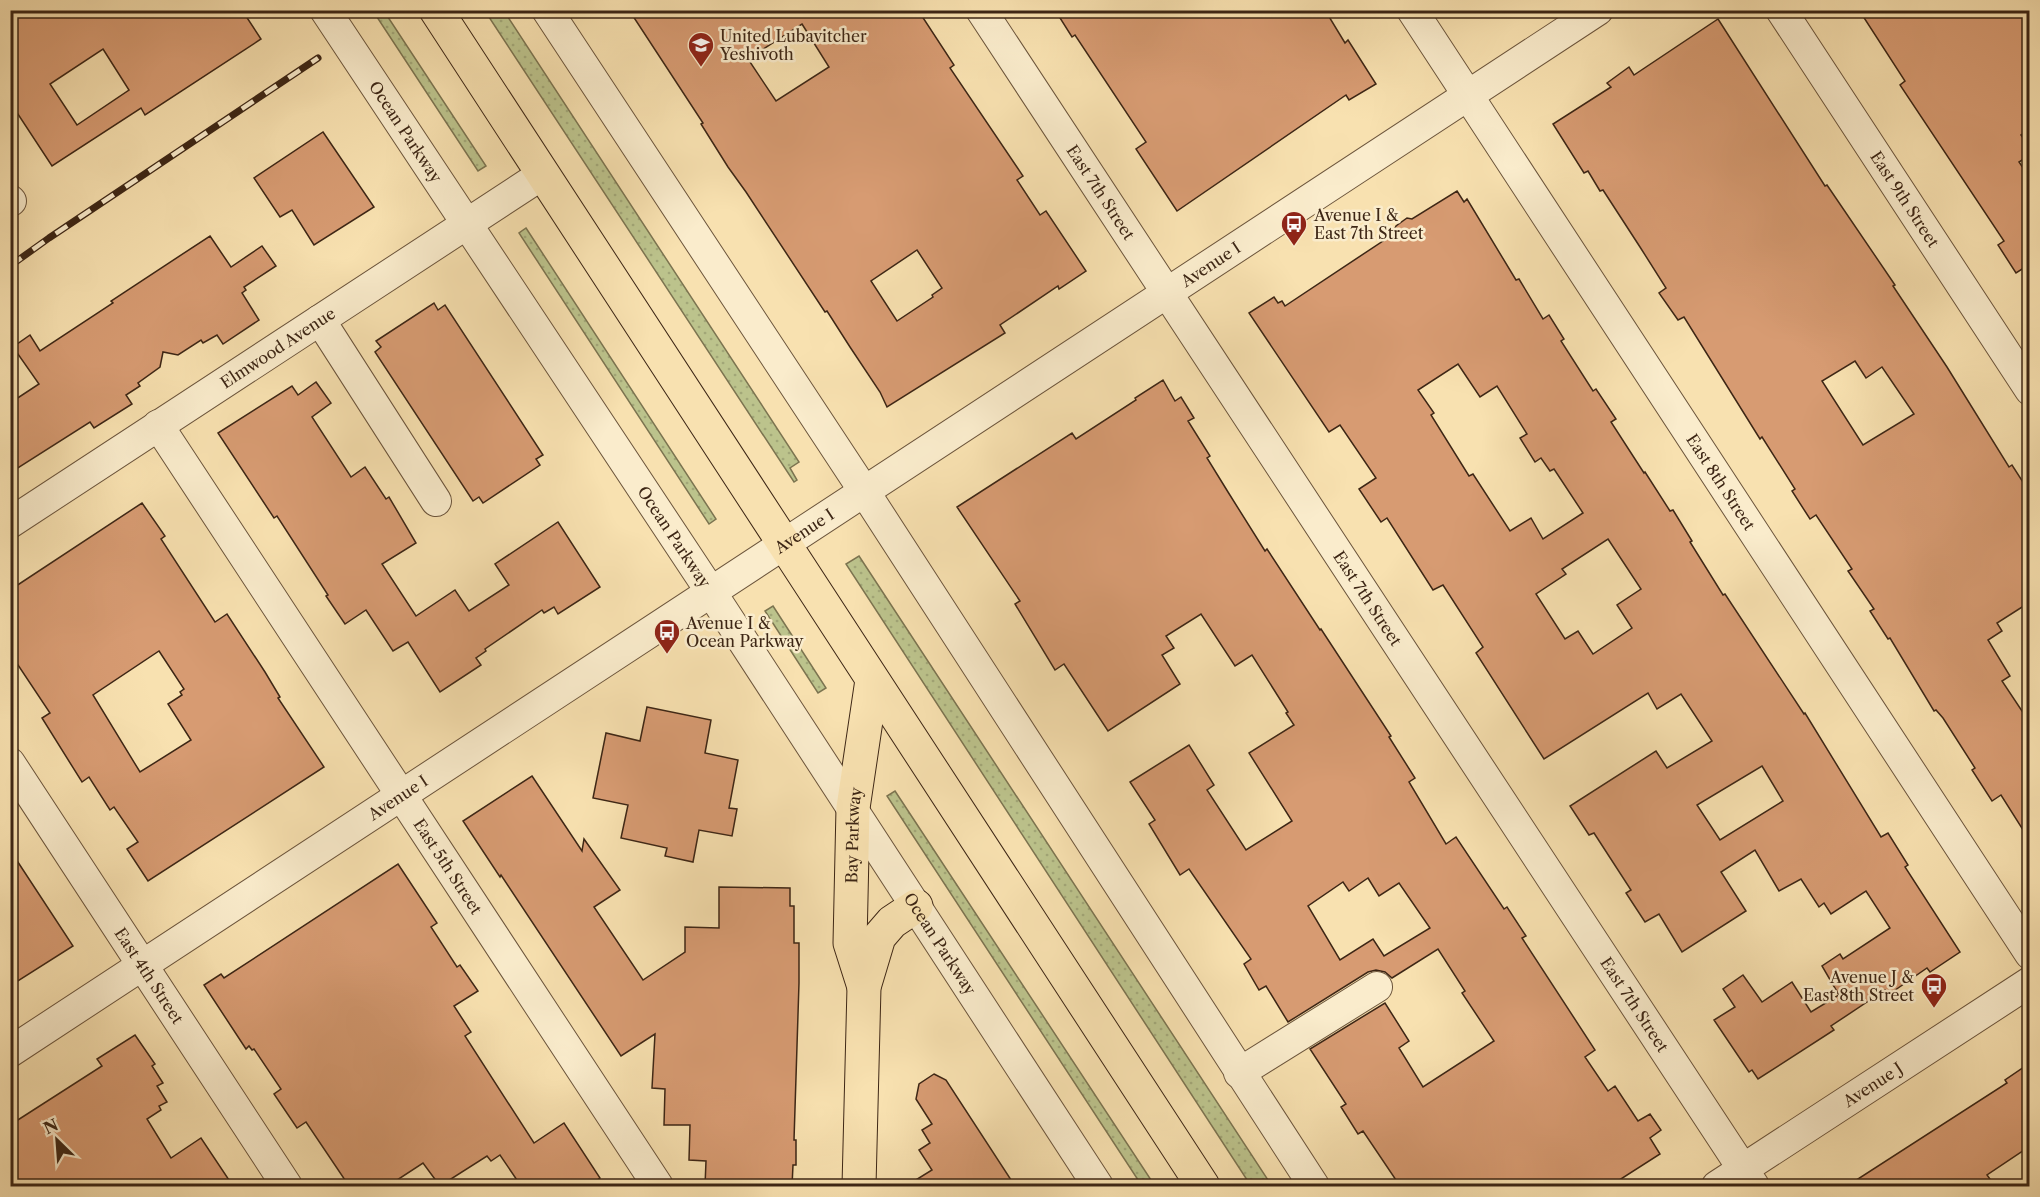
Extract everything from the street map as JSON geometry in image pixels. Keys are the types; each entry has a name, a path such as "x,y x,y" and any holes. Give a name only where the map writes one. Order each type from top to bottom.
{"main road":[{"path":"436,10 1203,1186"},
{"name":"Bay Parkway","path":"864,987 850,943 853,808 872,680"},
{"name":"Bay Parkway","path":"859,1186 864,987 879,937 892,922 916,906"}],"street":[{"name":"Ocean Parkway","path":"325,10 853,808 1098,1186"},
{"path":"547,10 864,491 1314,1186"},
{"name":"East 7th Street","path":"981,10 1749,1178"},
{"name":"East 8th Street","path":"1412,10 2030,954"},
{"name":"Avenue I","path":"10,1052 1598,10"},
{"name":"East 9th Street","path":"1781,10 2030,390"},
{"name":"Elmwood Avenue","path":"10,523 543,174"},
{"path":"320,320 436,501"},
{"name":"East 5th Street","path":"158,425 658,1186"},
{"name":"East 4th Street","path":"10,764 287,1186"},
{"name":"Avenue J","path":"1717,1186 1749,1178 2030,982"},
{"path":"1239,1072 1377,987"}],"green space":[{"path":"373,11 384,11 486,166 478,171"},
{"path":"485,11 504,11 799,462 790,468 797,480 794,482"},
{"path":"526,228 716,519 709,524 519,233"},
{"path":"859,556 1272,1186 1251,1186 846,564"},
{"path":"773,606 826,688 818,693 765,611"},
{"path":"895,791 1155,1186 1142,1186 887,796"}],"building":[{"path":"10,10 242,10 261,39 145,115 141,108 52,166 10,102","holes":["103,49 129,90 77,125 50,84"]},
{"path":"629,10 918,10 954,65 950,68 1023,176 1017,180 1040,215 1046,211 1086,271 1059,289 1058,286 1000,325 1005,333 887,407 880,392 827,311 825,312 728,167 701,124 703,123","holes":["802,24 829,67 776,101 748,59","917,250 942,288 932,295 933,297 897,321 871,281"]},
{"path":"1071,10 1325,10 1345,43 1348,40 1376,84 1349,100 1346,95 1177,211 1136,149 1146,142 1075,35 1072,37 1060,18"},
{"path":"1859,10 2030,10 2030,129 2021,135 2030,148 2030,155 2019,162 2030,178 2030,264 2016,273 1998,245 2004,241 1900,85 1905,81"},
{"path":"1718,19 1825,186 1827,185 1895,285 1893,286 2009,467 2012,465 2030,493 2030,602 1997,623 2002,631 1988,640 2010,676 2002,681 2030,723 2030,841 2001,795 1992,801 1972,770 1975,768 1943,718 1936,710 1934,711 1890,638 1888,639 1870,611 1874,609 1848,571 1852,569 1816,515 1810,519 1792,491 1795,489 1762,437 1760,439 1684,317 1678,320 1659,293 1666,288 1603,190 1600,191 1588,171 1584,173 1553,124 1611,87 1607,83 1629,67 1634,75","holes":["1855,361 1866,378 1882,367 1914,414 1863,445 1822,381"]},
{"path":"323,132 374,207 314,245 292,210 280,217 254,178"},
{"path":"1457,191 1464,202 1467,199 1516,280 1519,279 1543,319 1549,315 1564,339 1561,341 1593,391 1596,389 1616,419 1611,422 1670,511 1673,510 1723,595 1725,594 1805,713 1881,837 1888,833 1908,865 1905,867 1960,952 1930,972 1927,968 1888,995 1885,990 1831,1026 1834,1030 1758,1079 1752,1070 1749,1072 1714,1020 1735,1007 1723,989 1743,975 1762,1002 1792,982 1811,1012 1839,995 1822,966 1840,954 1843,959 1890,928 1866,891 1831,914 1824,903 1819,907 1801,879 1779,891 1755,850 1721,872 1746,911 1682,952 1659,914 1645,922 1626,893 1631,890 1594,833 1589,835 1570,806 1656,751 1667,768 1712,741 1681,694 1657,709 1648,693 1544,759 1476,653 1483,647 1443,585 1433,590 1387,518 1381,522 1359,489 1376,478 1340,425 1329,432 1249,313 1274,297 1278,303 1282,301 1285,306 1392,235 1396,226 1407,218 1412,219","holes":["1458,364 1480,397 1497,386 1527,434 1520,438 1535,462 1541,458 1550,471 1554,469 1583,513 1543,539 1531,518 1510,531 1473,474 1469,476 1431,415 1434,413 1418,390","1608,539 1641,589 1617,605 1632,628 1593,654 1578,631 1565,639 1536,594 1566,574 1562,569","1762,766 1783,801 1720,840 1697,805"]},
{"path":"210,236 231,267 262,246 276,266 244,287 246,290 242,293 259,320 223,344 217,335 203,343 201,340 178,355 163,352 160,367 138,383 140,386 126,395 132,404 94,428 90,422 10,473 10,403 39,384 13,347 30,335 40,351"},
{"path":"434,303 438,310 445,305 543,455 536,459 540,465 483,503 479,497 473,501 375,352 381,347 376,341"},
{"path":"1163,380 1175,401 1181,397 1194,418 1188,421 1210,456 1207,458 1265,551 1267,549 1391,736 1389,737 1415,778 1409,782 1446,844 1456,837 1504,909 1507,907 1526,936 1522,938 1595,1050 1585,1057 1608,1091 1615,1086 1638,1121 1650,1114 1661,1130 1650,1138 1660,1154 1610,1186 1400,1186 1363,1131 1358,1134 1341,1107 1346,1104 1310,1049 1385,1003 1409,1041 1399,1048 1423,1087 1494,1041 1462,993 1465,991 1438,949 1392,978 1385,972 1376,970 1368,972 1288,1022 1266,986 1259,990 1244,964 1251,959 1189,869 1180,875 1149,824 1155,820 1130,782 1189,745 1214,785 1207,790 1246,850 1292,821 1249,753 1294,725 1252,655 1235,666 1201,614 1166,636 1174,648 1162,655 1180,684 1108,731 1064,664 1055,670 1015,604 1020,601 957,507 1072,433 1076,439 1136,400 1135,398","holes":["1368,878 1379,896 1399,883 1430,928 1384,956 1373,939 1340,960 1308,906 1343,882 1349,891"]},
{"path":"316,382 331,403 312,417 351,477 365,467 386,499 389,497 416,543 382,564 416,616 455,590 469,611 509,585 495,564 558,522 600,587 558,614 554,607 544,613 542,610 485,649 486,651 476,658 481,665 440,692 408,642 393,651 366,610 345,624 277,516 274,518 218,433 292,386 298,395"},
{"path":"142,503 165,536 161,539 215,622 227,614 265,672 280,697 278,698 324,767 148,881 127,849 138,842 114,807 110,810 89,777 82,782 42,718 50,713 10,653 10,590","holes":["159,651 184,689 180,692 182,695 168,704 191,740 140,772 93,695"]},
{"path":"647,707 711,720 705,753 738,760 729,808 737,809 732,836 699,830 693,862 665,856 667,848 621,838 628,805 593,798 606,733 640,741"},
{"path":"532,776 582,851 584,839 620,890 594,907 643,980 685,952 685,927 719,928 719,887 790,888 790,906 794,906 794,943 799,943 794,1140 796,1140 796,1165 793,1165 792,1186 705,1186 706,1161 689,1160 690,1125 664,1125 665,1089 652,1088 655,1034 621,1056 463,821"},
{"path":"10,850 73,946 10,986"},
{"path":"398,864 437,923 431,927 457,967 460,965 478,991 454,1006 471,1032 465,1036 534,1143 564,1123 600,1178 588,1186 521,1186 500,1155 491,1161 487,1156 440,1186 423,1163 388,1186 349,1186 306,1122 297,1128 274,1094 281,1089 254,1049 252,1050 249,1046 246,1049 204,985 221,974 224,978"},
{"path":"135,1035 155,1064 152,1066 163,1083 157,1086 167,1102 159,1106 161,1110 147,1119 171,1158 201,1138 233,1186 10,1186 10,1125 102,1066 97,1059"},
{"path":"2030,1063 2030,1146 1987,1175 1995,1186 1847,1186 2007,1083 2005,1080"},
{"path":"934,1074 946,1080 1015,1186 906,1186 932,1170 919,1150 930,1143 922,1130 932,1124 916,1099 919,1084"}],"railway":[{"path":"10,266 318,58"}],"place":[{"name":"United Lubavitcher Yeshivoth","path":"701,68"},
{"name":"Avenue I & East 7th Street","path":"1294,247"},
{"name":"Avenue I & Ocean Parkway","path":"667,655"},
{"name":"Avenue J & East 8th Street","path":"1934,1009"}]}
